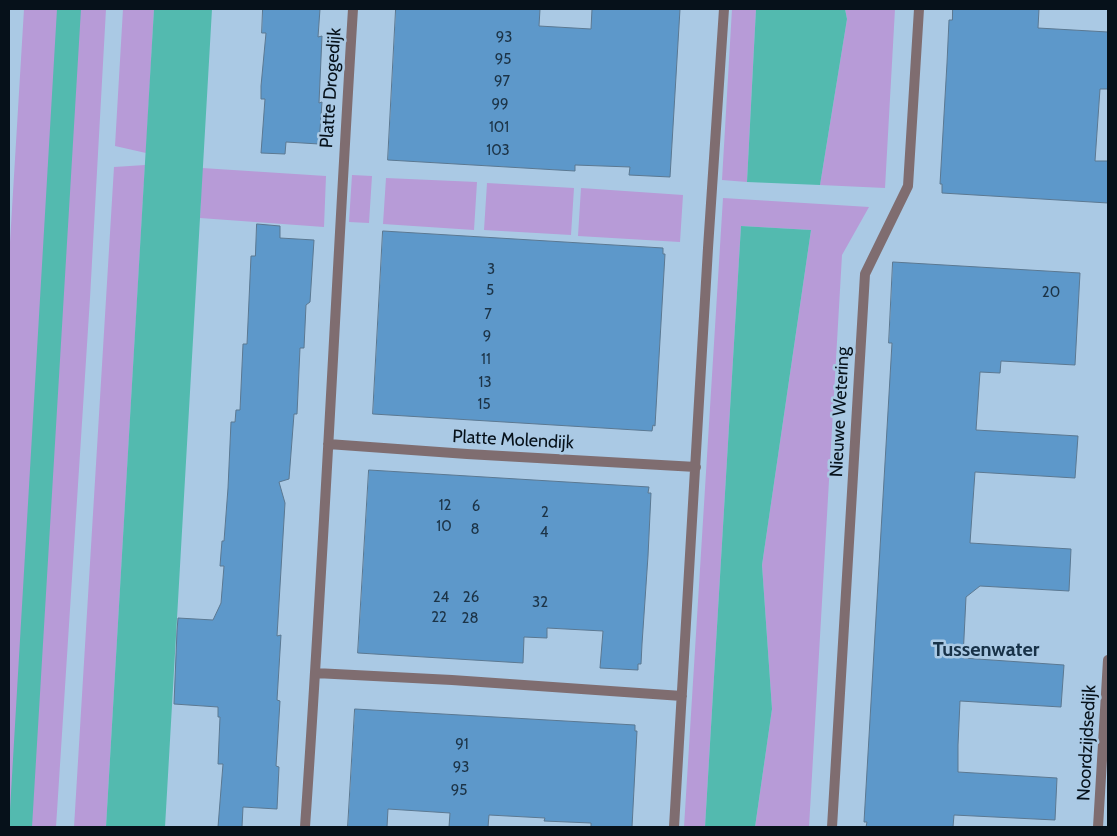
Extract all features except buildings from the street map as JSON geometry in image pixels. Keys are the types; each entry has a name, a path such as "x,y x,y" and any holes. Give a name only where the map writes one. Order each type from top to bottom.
{"street":[{"name":"Platte Drogedijk","path":"328,444 353,9"},
{"path":"674,827 724,9"},
{"name":"Nieuwe Wetering","path":"832,827 865,274 908,186 919,9"},
{"path":"305,827 328,444"},
{"name":"Platte Molendijk","path":"328,444 696,467"},
{"name":"Noordzijdsedijk","path":"1098,827 1108,660"},
{"path":"315,673 452,680 682,696"}],"shaded area":[{"path":"24,9 106,9 90,298 56,827 9,827 9,259"},
{"path":"57,9 81,9 32,827 9,827"},
{"path":"123,9 154,9 146,153 115,146"},
{"path":"154,9 212,9 165,827 106,827"},
{"path":"732,9 756,9 747,182 722,180"},
{"path":"756,9 845,9 847,19 820,185 747,182"},
{"path":"845,9 895,9 885,188 820,185 847,19"},
{"path":"145,165 106,827 74,827 114,167"},
{"path":"202,168 326,176 324,227 200,218"},
{"path":"352,175 372,176 369,223 349,222"},
{"path":"386,178 477,182 474,230 383,224"},
{"path":"487,183 574,188 571,235 484,230"},
{"path":"581,188 683,195 680,242 578,236"},
{"path":"723,198 869,207 842,255 809,827 755,827 772,709 762,565 811,230 741,226 705,827 684,827"},
{"path":"741,226 811,230 762,565 772,709 755,827 705,827"}],"district":[{"name":"Tussenwater","path":"986,650"}]}
